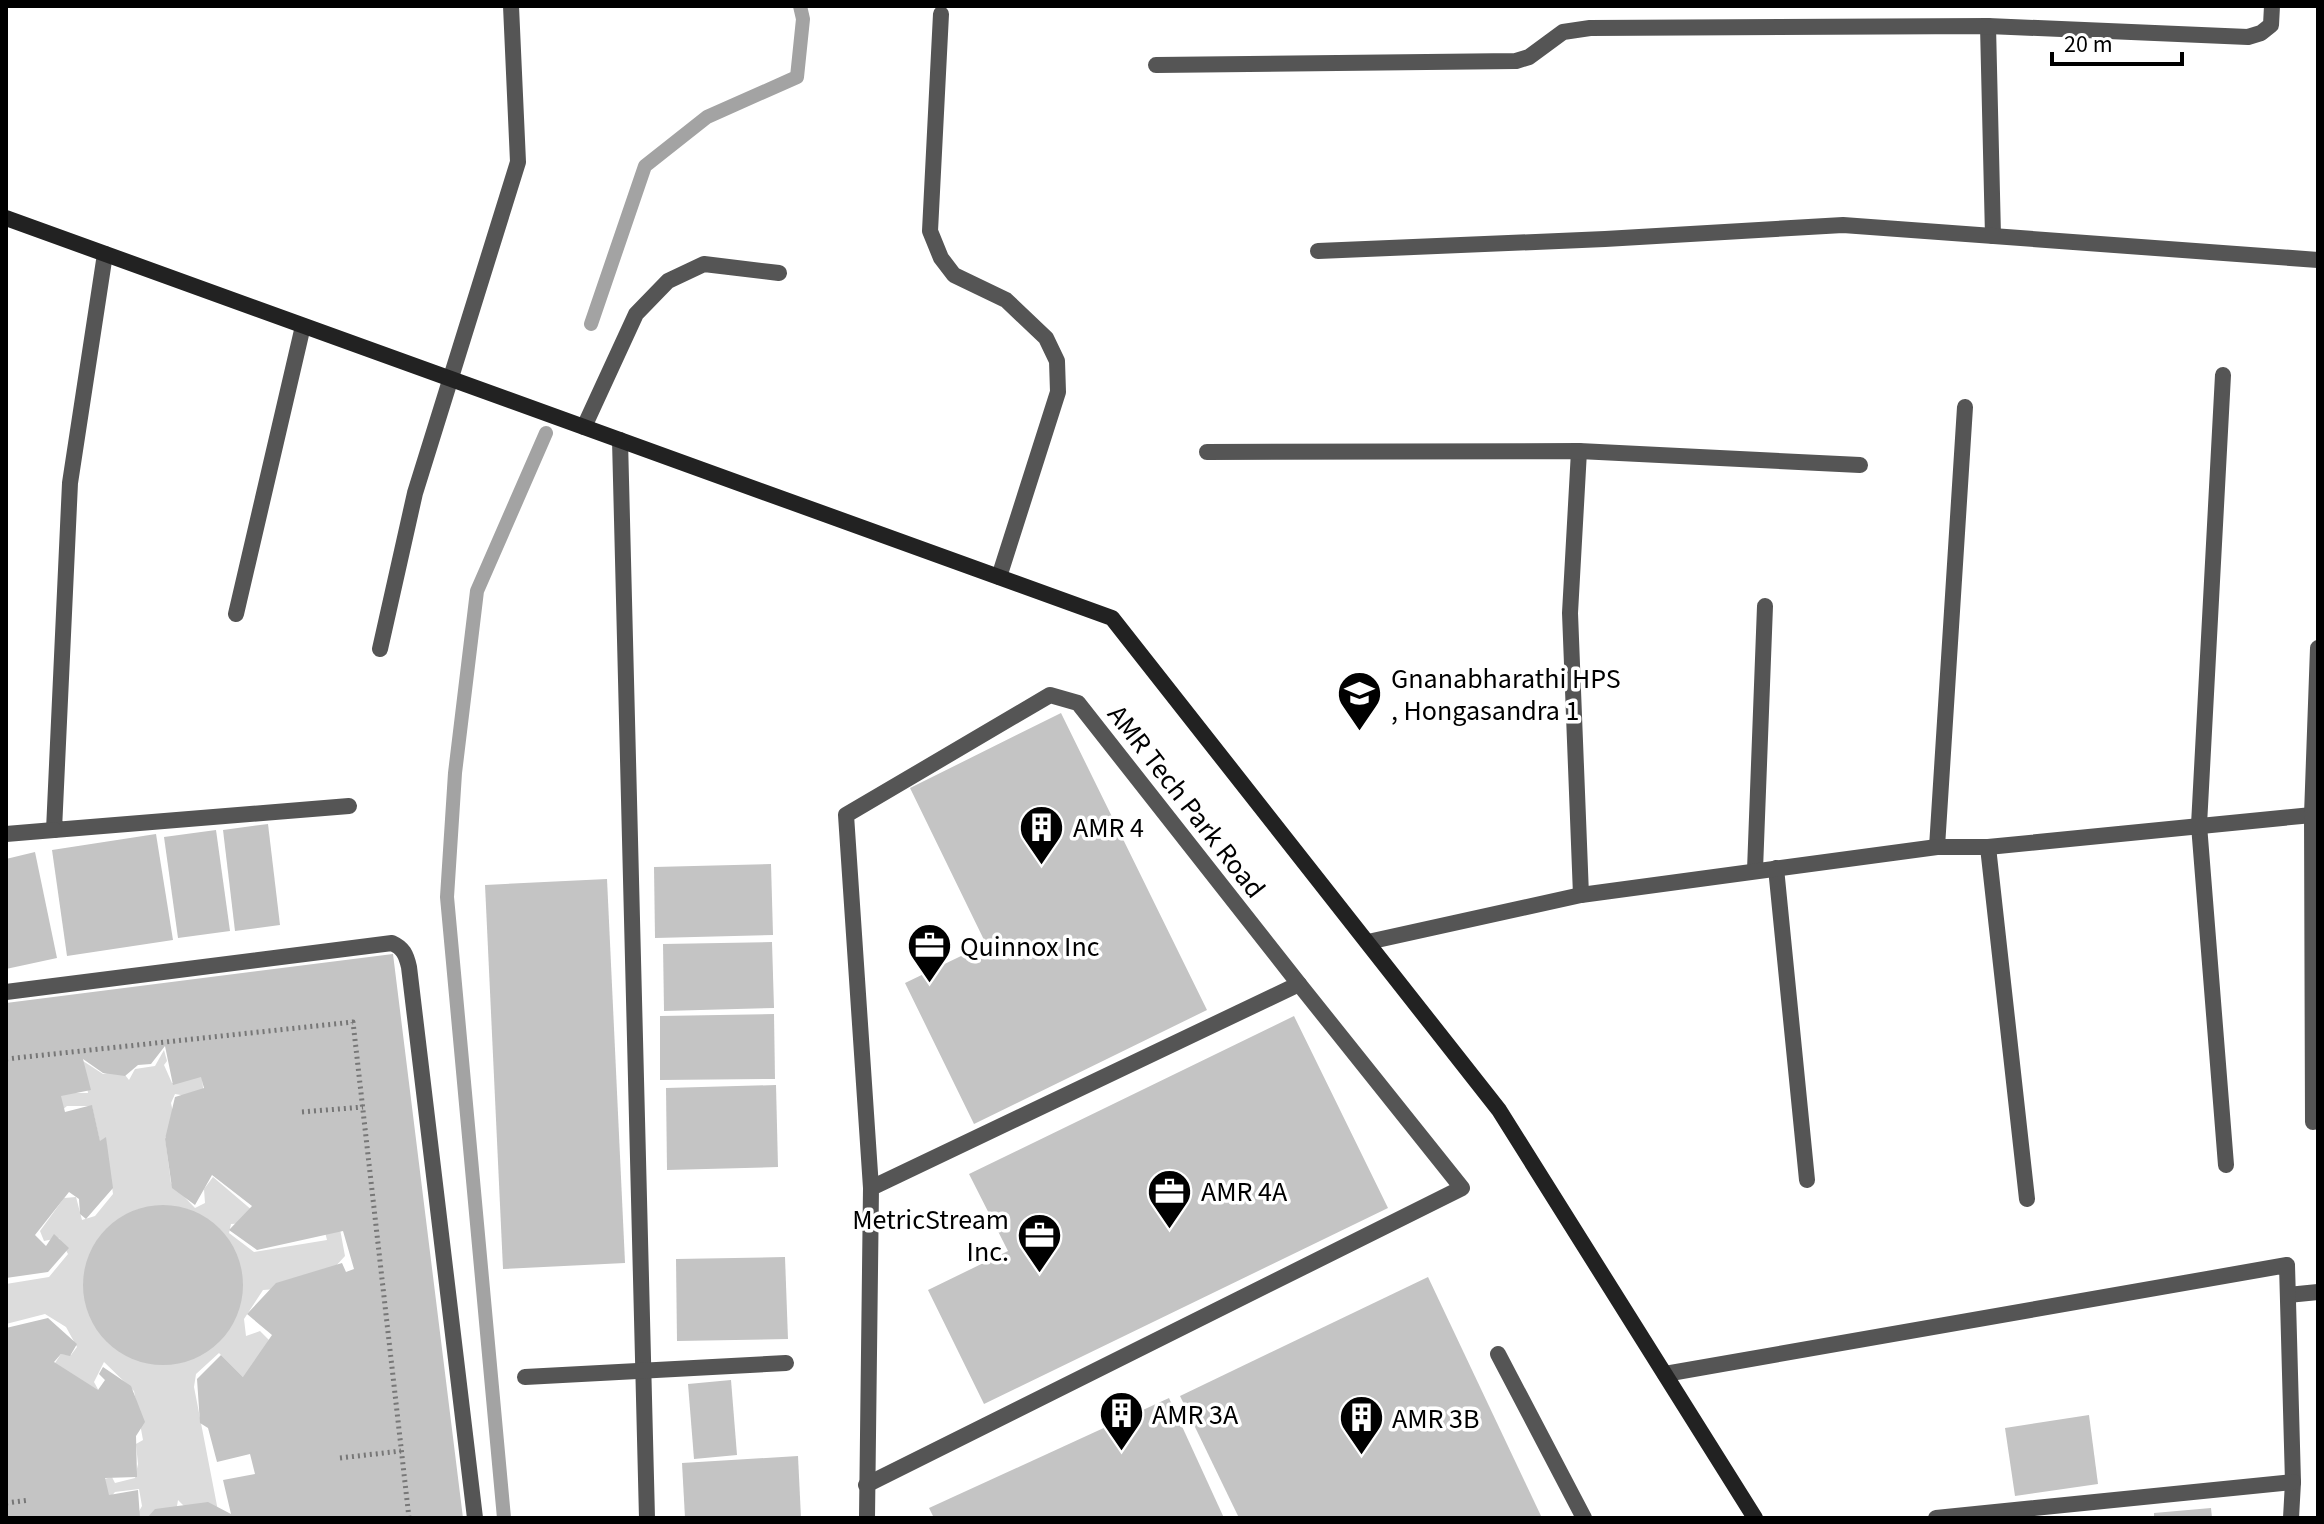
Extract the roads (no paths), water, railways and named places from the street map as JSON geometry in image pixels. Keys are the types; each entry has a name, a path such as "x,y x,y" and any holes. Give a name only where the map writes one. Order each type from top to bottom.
{"street":[{"path":"380,649 415,493 518,162 511,6"},
{"path":"1156,65 1516,61 1529,57 1563,32 1590,28 1988,26 2248,37 2261,33 2271,25 2272,6"},
{"path":"941,14 930,231 941,258 954,275 1006,300 1046,338 1057,361 1058,392 999,577"},
{"path":"1988,26 1993,236"},
{"path":"6,218 1112,618 1499,1110 1755,1518"},
{"path":"1318,251 1621,239 1843,225 2318,260"},
{"path":"54,830 70,483 105,254"},
{"path":"584,427 636,314 668,281 704,264 779,273"},
{"path":"236,614 303,326"},
{"path":"2223,375 2199,825 2226,1165"},
{"path":"1937,847 1965,407"},
{"path":"620,440 647,1518"},
{"path":"1579,451 1570,613 1581,895"},
{"path":"1207,452 1579,451 1860,465"},
{"path":"1755,870 1765,606"},
{"path":"2313,1122 2316,1097 2316,917 2312,815 2318,648"},
{"name":"AMR Tech Park Road","path":"867,1518 871,1188 846,815 1050,695 1078,703 1299,984"},
{"path":"6,834 349,806"},
{"path":"1368,942 1581,895 1755,870 1937,847 1988,847 2312,815"},
{"path":"1988,847 2027,1199"},
{"path":"1776,868 1807,1180"},
{"path":"6,992 392,943 400,947 406,954 409,967 475,1518"},
{"path":"866,1485 1462,1188 1299,984 871,1188"},
{"path":"1665,1374 2287,1265 2293,1482 2291,1518"},
{"path":"2288,1295 2318,1292"},
{"path":"1498,1354 1584,1518"},
{"path":"525,1377 786,1363"},
{"path":"1936,1518 2293,1482"}],"waterway":[{"path":"591,324 645,166 707,117 797,77 803,19 800,6"},
{"path":"504,1518 447,897 455,773 477,591 546,433"}],"place":[{"name":"Gnanabharathi HPS , Hongasandra 1","path":"1360,733"},
{"name":"AMR 4","path":"1042,866"},
{"name":"Quinnox Inc","path":"929,985"},
{"name":"AMR 4A","path":"1170,1230"},
{"name":"MetricStream Inc.","path":"1040,1274"},
{"name":"AMR 3A","path":"1121,1453"},
{"name":"AMR 3B","path":"1361,1457"}]}
